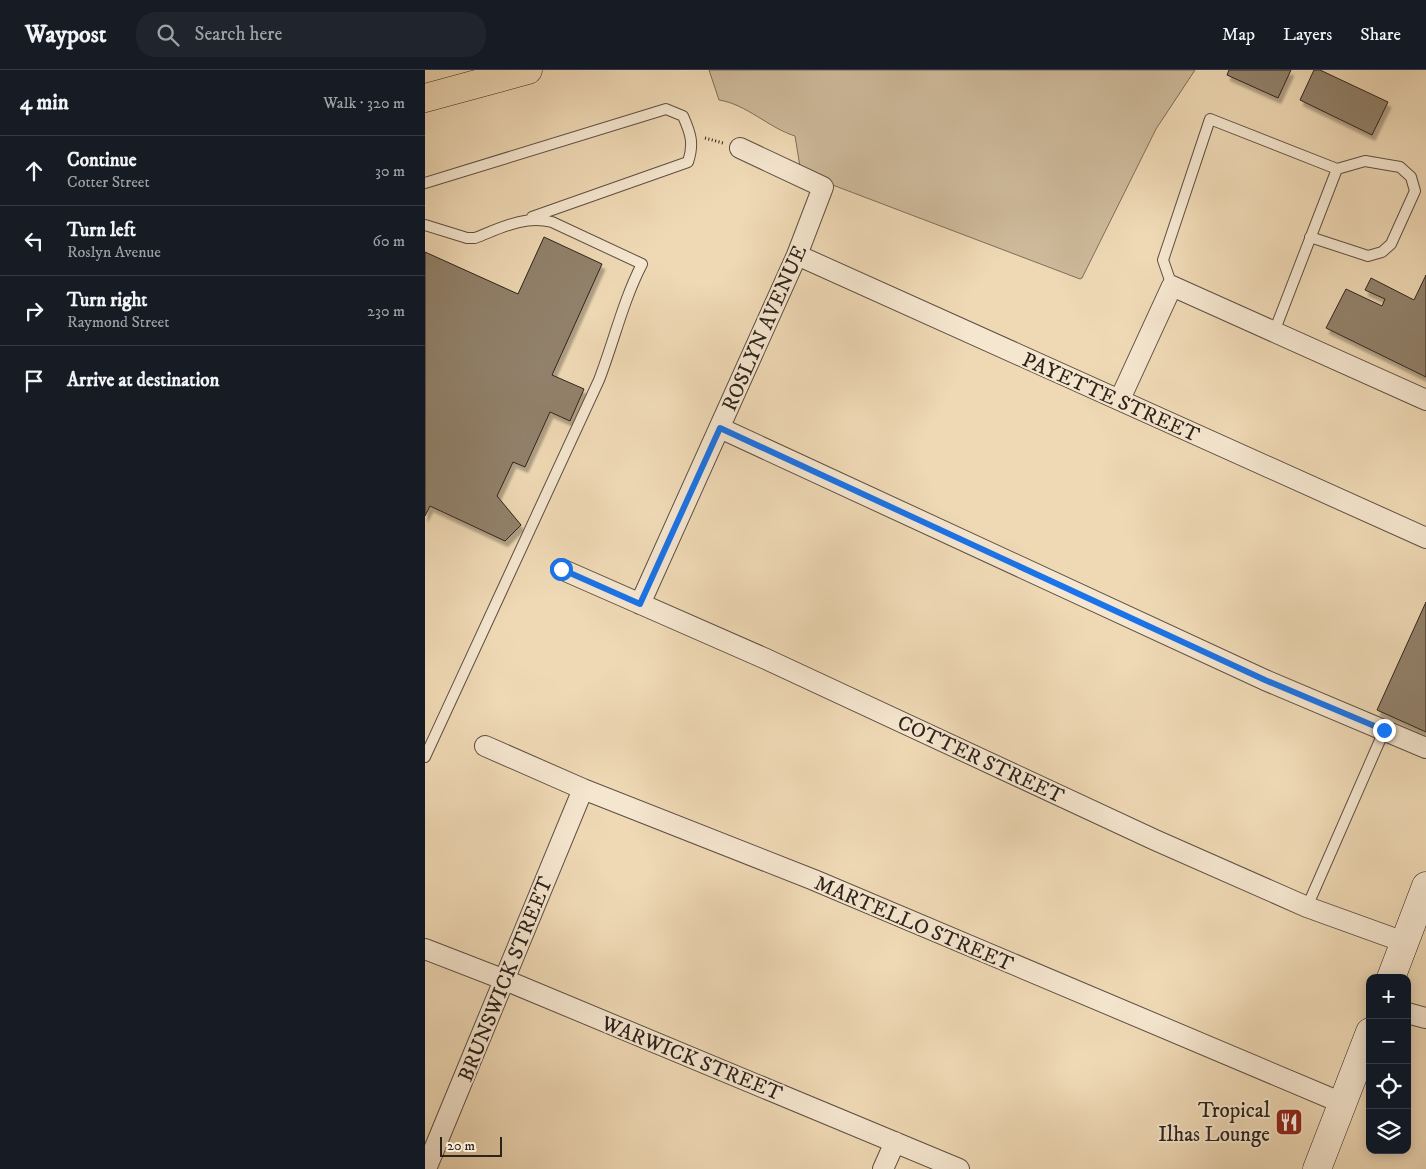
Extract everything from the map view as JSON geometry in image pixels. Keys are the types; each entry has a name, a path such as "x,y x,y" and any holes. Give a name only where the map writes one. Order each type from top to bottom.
{"main road":[{"path":"425,98 527,70"},
{"path":"1392,974 1426,886"},
{"path":"1317,1169 1366,1042"}],"street":[{"name":"ROSLYN AVENUE","path":"640,604 797,255 823,187 740,148"},
{"name":"PAYETTE STREET","path":"797,255 991,344 1120,399 1426,538"},
{"path":"1120,399 1172,286 1426,400"},
{"path":"720,428 1265,680 1426,748"},
{"name":"COTTER STREET","path":"561,569 767,659 1155,840 1307,908 1404,942"},
{"name":"MARTELLO STREET","path":"485,746 583,788 815,880 1342,1103"},
{"name":"BRUNSWICK STREET","path":"426,1169 583,788"},
{"name":"WARWICK STREET","path":"425,949 505,980 959,1169"},
{"path":"1411,1013 1426,1018"},
{"path":"883,1169 895,1142"}],"lane":[{"path":"425,183 667,109 683,116 691,134 693,148 688,162 475,238 467,238 425,225"},
{"path":"1172,286 1163,260 1210,119 1337,169 1365,161 1400,166 1411,177 1415,191 1391,244 1382,252 1368,256 1311,237"},
{"path":"1274,332 1337,169"},
{"path":"425,757 599,380 612,346 627,294 642,264 552,222 529,218"},
{"path":"1307,908 1384,730"}],"path":[{"path":"691,134 740,148"}],"shaded area":[{"path":"709,70 1195,70 1156,129 1080,279 801,173 795,136 776,128 739,106 719,100"}],"building":[{"path":"1229,70 1291,70 1278,98 1227,75"},
{"path":"1314,70 1320,70 1388,102 1372,135 1300,100"},
{"path":"544,237 602,264 552,375 584,389 570,421 550,412 525,467 513,462 497,496 521,525 505,541 430,506 425,516 425,252 518,294"},
{"path":"1426,275 1426,377 1326,328 1346,289 1382,306 1385,299 1365,290 1371,278 1414,300"},
{"path":"1426,602 1426,732 1377,710"}],"place":[{"name":"Tropical Ilhas Lounge","path":"1289,1122"}],"route":[{"path":"561,569 640,604 720,428 1049,578 1265,680 1384,730"}]}
